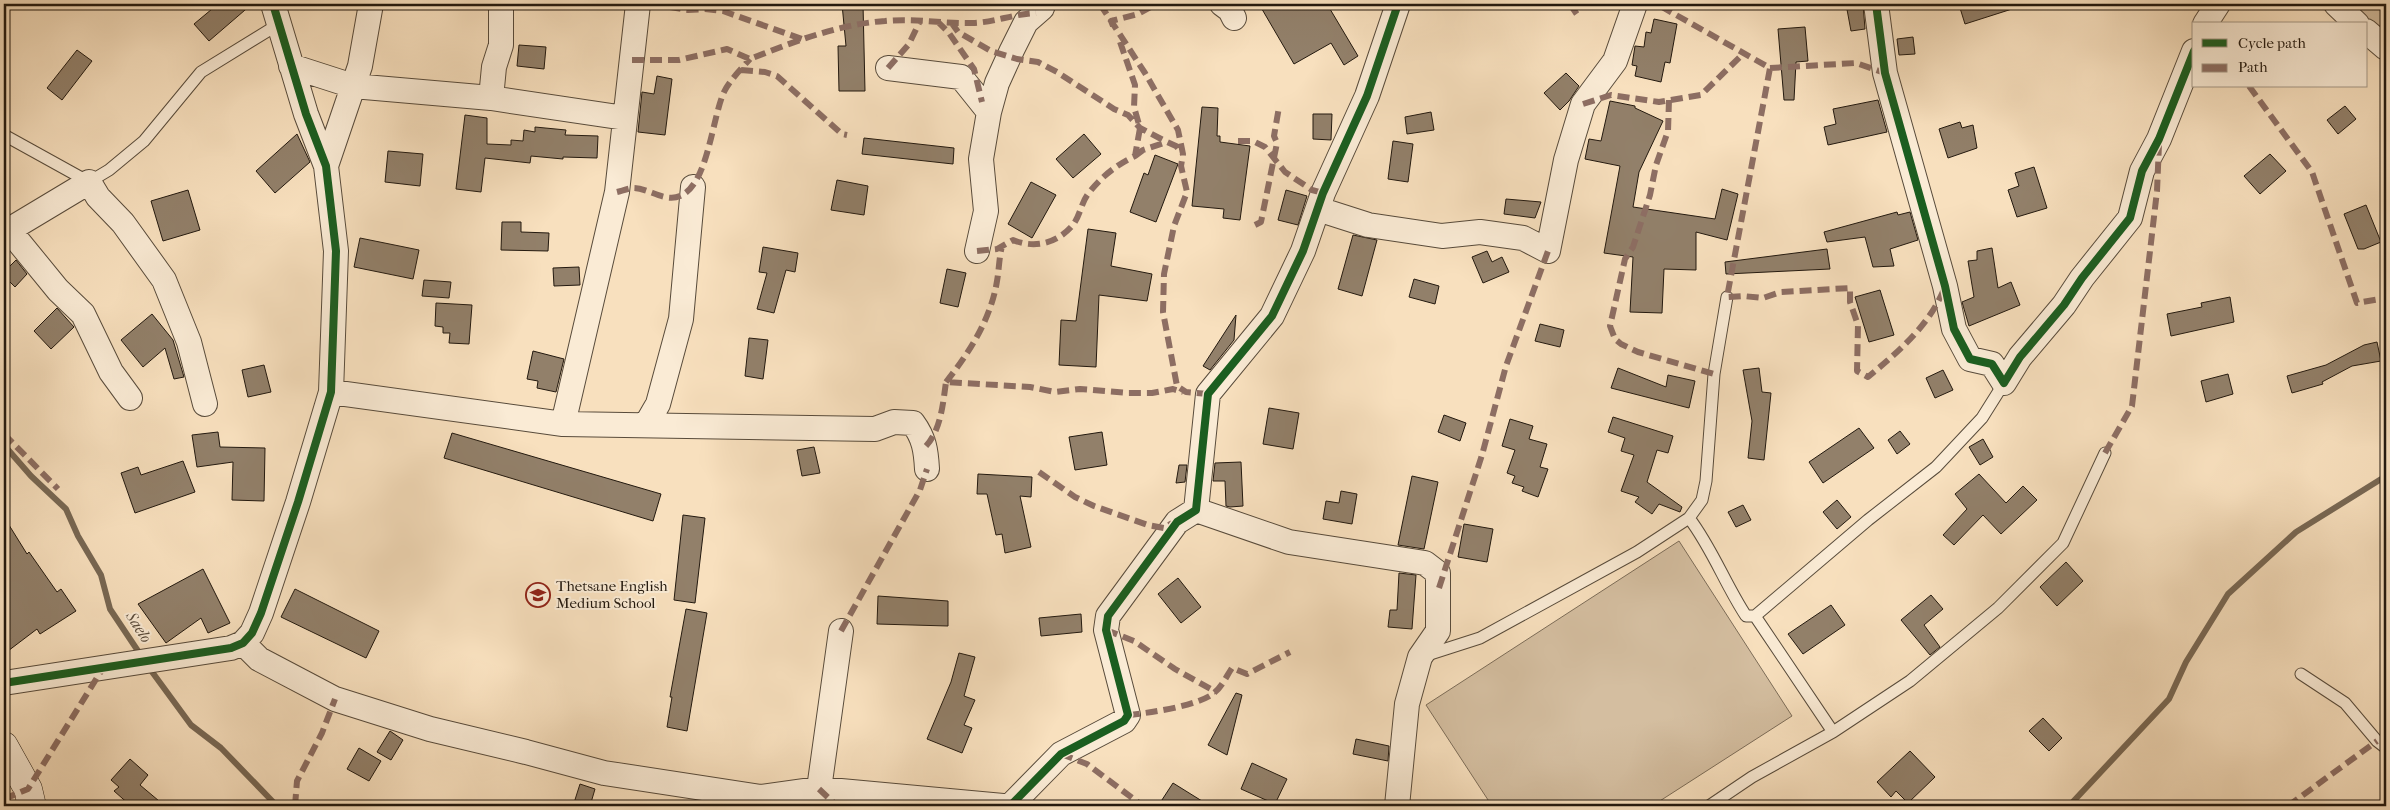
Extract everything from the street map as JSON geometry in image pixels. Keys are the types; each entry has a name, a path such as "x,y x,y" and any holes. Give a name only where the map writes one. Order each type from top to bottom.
{"street":[{"path":"326,166 360,66 371,4"},
{"path":"491,98 494,67 501,45 501,4"},
{"path":"563,424 616,192 638,4"},
{"path":"976,251 986,211 981,159 989,112 997,83 1026,22 1042,8 1043,4"},
{"path":"1196,510 1208,394 1272,316 1303,251 1343,146 1367,96 1398,4"},
{"path":"1318,209 1368,225 1442,236 1480,232 1523,238 1548,251 1566,160 1583,104 1615,61 1635,4"},
{"path":"1876,4 1885,73 1945,286 1954,329 1970,359 1992,364 2004,383 2020,356 2064,305 2082,278 2130,218 2142,171 2159,139 2192,56"},
{"path":"2206,22 2218,4"},
{"path":"2336,4 2355,22"},
{"path":"4,683 231,648 244,643 252,633 261,612 298,502 331,392 336,251 326,166 306,114 276,14"},
{"path":"2368,33 2386,48"},
{"path":"291,66 353,86 491,98 625,118"},
{"path":"888,68 960,77 989,112"},
{"path":"130,398 111,372 82,314 58,290 6,230 89,182 108,209 123,223 164,280 189,342 205,404"},
{"path":"647,424 658,404 682,319 693,187"},
{"path":"331,392 563,424 875,429 903,420 913,423 921,433 926,446 927,469"},
{"path":"1196,510 1289,542 1425,563 1438,573 1438,632 1420,657 1407,704 1396,806"},
{"path":"1010,806 1061,754 1124,721 1128,715 1106,630 1108,616 1177,522 1196,510"},
{"path":"819,789 841,631"},
{"path":"244,643 259,659 336,699 430,729 604,773 762,802 819,789 1003,806"},
{"path":"4,746 28,789 32,806"}],"lane":[{"path":"4,135 89,182 109,170 144,141 201,72 276,14"},
{"path":"1420,657 1480,638 1637,552 1689,518 1702,500 1706,481 1714,374 1728,297"},
{"path":"1689,518 1705,539 1735,599 1746,616 1755,616 1868,520 1936,467 1982,418 2004,383"},
{"path":"1710,806 1752,777 1833,732 1917,675 1998,608 2063,543 2104,453"},
{"path":"1755,616 1833,732"},
{"path":"2301,674 2345,703 2377,741 2386,748"}],"shaded area":[{"path":"2346,4 2386,4 2386,41 2368,24 2368,22 2365,22"},
{"path":"1679,541 1792,716 1652,806 1492,806 1426,705"}],"building":[{"path":"218,4 252,4 209,41 194,24"},
{"path":"842,4 863,4 865,91 839,91 838,46 846,46"},
{"path":"1259,4 1327,4 1358,56 1344,65 1331,43 1294,64"},
{"path":"1846,4 1863,4 1865,29 1851,31"},
{"path":"1975,4 2010,4 2012,9 1965,24 1960,8"},
{"path":"1654,19 1677,24 1670,63 1665,62 1661,82 1635,76 1637,66 1632,65 1635,46 1644,47 1646,32 1651,33"},
{"path":"1805,27 1808,61 1796,62 1794,100 1784,100 1778,29"},
{"path":"1913,37 1915,54 1899,55 1897,39"},
{"path":"519,45 546,47 544,69 517,66"},
{"path":"77,50 92,61 62,100 47,88"},
{"path":"1566,73 1579,86 1560,110 1544,93"},
{"path":"657,76 672,79 665,135 638,132 642,92 654,94"},
{"path":"1878,100 1887,132 1828,145 1824,127 1836,124 1833,109"},
{"path":"1610,101 1635,106 1635,108 1663,121 1639,172 1633,207 1715,219 1722,189 1738,194 1727,240 1696,232 1696,270 1664,269 1662,313 1630,312 1633,257 1604,253 1620,166 1585,159 1589,139 1601,141"},
{"path":"2345,106 2356,119 2338,134 2327,120"},
{"path":"1202,107 1218,108 1217,136 1220,136 1220,142 1250,146 1240,220 1223,218 1224,209 1192,206"},
{"path":"1431,112 1434,130 1407,134 1405,117"},
{"path":"1313,114 1332,114 1331,140 1313,139"},
{"path":"465,115 487,118 487,144 511,145 511,140 523,141 524,130 535,132 535,127 566,130 565,135 598,136 597,158 563,157 563,159 531,156 530,163 485,158 481,192 456,189"},
{"path":"1960,122 1962,128 1973,125 1977,148 1948,158 1939,129"},
{"path":"297,134 310,162 275,193 256,171"},
{"path":"1084,134 1101,154 1073,178 1056,159"},
{"path":"864,138 954,148 953,164 862,154"},
{"path":"1393,141 1413,144 1408,182 1388,179"},
{"path":"388,151 423,154 420,186 385,182"},
{"path":"2270,154 2286,171 2260,194 2244,176"},
{"path":"1155,155 1178,164 1156,222 1130,212 1144,173 1148,175"},
{"path":"2034,167 2047,208 2017,217 2008,190 2019,186 2015,173"},
{"path":"837,180 868,186 864,215 831,210"},
{"path":"1031,182 1056,195 1032,238 1008,224"},
{"path":"188,190 200,230 163,241 151,201"},
{"path":"1286,190 1307,196 1298,225 1278,220"},
{"path":"1506,199 1541,202 1535,218 1504,214"},
{"path":"2366,205 2381,242 2364,249 2358,249 2344,214"},
{"path":"1897,212 1898,215 1910,212 1918,240 1890,249 1894,266 1873,267 1865,237 1827,242 1824,232"},
{"path":"502,222 521,222 521,232 549,233 548,251 501,250"},
{"path":"1088,229 1116,233 1111,266 1152,274 1147,301 1099,295 1096,367 1059,365 1061,320 1076,321"},
{"path":"1353,235 1377,240 1362,296 1338,289"},
{"path":"360,238 419,250 413,279 354,267"},
{"path":"763,247 798,253 795,272 786,270 774,313 757,309 767,273 759,272"},
{"path":"1992,248 1998,288 2011,282 2020,305 1969,326 1962,302 1974,297 1968,261 1977,260 1977,251"},
{"path":"1827,249 1830,269 1726,274 1725,262"},
{"path":"1487,251 1492,262 1502,257 1509,272 1483,283 1472,257"},
{"path":"16,260 27,274 15,287 4,276 4,272"},
{"path":"579,267 580,285 554,286 553,268"},
{"path":"947,269 966,273 958,307 940,303"},
{"path":"1414,279 1439,286 1435,304 1409,297"},
{"path":"424,280 451,282 449,298 422,296"},
{"path":"1880,290 1894,335 1869,342 1855,297"},
{"path":"2230,297 2234,322 2171,336 2167,314 2202,307 2201,303"},
{"path":"436,303 472,305 469,344 449,343 450,333 443,333 443,327 435,326"},
{"path":"57,308 74,327 51,349 34,331"},
{"path":"152,314 173,340 184,377 174,379 165,348 143,367 121,340"},
{"path":"1236,315 1234,340 1210,370 1203,366"},
{"path":"1540,324 1564,330 1560,347 1535,341"},
{"path":"749,338 768,340 763,379 745,376"},
{"path":"2377,342 2381,361 2352,366 2322,382 2323,384 2292,393 2287,376 2326,365 2364,345"},
{"path":"533,351 564,359 556,392 537,388 538,381 527,379"},
{"path":"264,365 271,392 248,397 242,370"},
{"path":"1618,368 1666,387 1668,375 1695,381 1689,408 1611,388"},
{"path":"1759,368 1762,392 1771,393 1764,460 1748,458 1752,421 1743,370"},
{"path":"1943,370 1953,390 1935,398 1926,378"},
{"path":"2228,374 2233,394 2206,402 2201,381"},
{"path":"1269,408 1299,413 1293,449 1263,444"},
{"path":"1444,415 1466,423 1460,441 1438,432"},
{"path":"1613,417 1673,436 1668,453 1657,450 1647,482 1682,507 1680,512 1659,504 1652,514 1635,502 1639,497 1621,491 1634,455 1621,451 1625,438 1608,432"},
{"path":"1510,419 1533,426 1529,439 1547,444 1540,467 1548,469 1538,497 1522,491 1524,487 1512,483 1515,476 1507,473 1515,450 1502,446"},
{"path":"1859,428 1874,448 1823,483 1809,462"},
{"path":"1900,431 1910,444 1897,454 1888,440"},
{"path":"218,432 220,447 265,448 264,501 232,500 233,462 197,467 192,435"},
{"path":"1102,432 1107,465 1075,470 1069,437"},
{"path":"452,433 661,494 653,521 444,458"},
{"path":"1983,439 1993,457 1980,465 1969,447"},
{"path":"814,447 820,473 802,476 797,450"},
{"path":"183,461 195,492 135,513 121,473 138,467 141,475"},
{"path":"1241,462 1243,506 1226,506 1225,481 1213,481 1215,463"},
{"path":"1179,465 1187,465 1185,482 1176,483"},
{"path":"978,474 1032,477 1031,497 1020,496 1031,547 1005,553 1002,534 996,535 987,494 977,494"},
{"path":"1979,474 2006,503 2023,486 2037,500 2001,534 1983,515 1954,545 1943,535 1967,509 1955,494"},
{"path":"1412,476 1438,482 1424,549 1398,545"},
{"path":"1341,491 1357,494 1352,524 1323,519 1326,501 1339,503"},
{"path":"1837,500 1851,517 1837,529 1823,512"},
{"path":"1743,505 1751,520 1736,527 1728,512"},
{"path":"683,515 705,518 695,603 674,600"},
{"path":"4,517 27,554 29,552 57,592 61,589 76,611 40,634 37,629 4,654"},
{"path":"1464,524 1493,529 1487,562 1458,557"},
{"path":"2066,562 2083,581 2057,606 2040,587"},
{"path":"203,569 230,623 208,633 201,618 166,643 138,604"},
{"path":"1399,573 1416,575 1412,629 1388,627 1390,610 1397,610"},
{"path":"1178,578 1201,607 1181,623 1158,594"},
{"path":"295,589 379,631 366,658 281,617"},
{"path":"1931,595 1943,609 1924,625 1940,647 1930,655 1901,620"},
{"path":"878,596 948,601 948,626 877,624"},
{"path":"1831,605 1845,625 1803,654 1788,634"},
{"path":"686,609 707,613 687,731 667,727 672,697 670,697"},
{"path":"1081,614 1082,632 1041,636 1039,618"},
{"path":"959,653 975,657 964,696 975,700 964,725 972,728 962,753 927,739 951,682"},
{"path":"1236,693 1242,695 1227,755 1208,745"},
{"path":"2043,718 2062,738 2049,751 2029,731"},
{"path":"390,731 403,740 391,760 377,752"},
{"path":"1356,739 1389,746 1388,761 1353,754"},
{"path":"359,748 381,761 369,781 347,769"},
{"path":"1910,751 1935,777 1908,803 1896,791 1891,797 1877,782"},
{"path":"130,759 148,775 140,785 165,806 131,806 114,791 119,787 111,780"},
{"path":"1252,763 1287,779 1275,804 1241,789"},
{"path":"1173,783 1210,806 1158,806"},
{"path":"580,784 595,789 590,806 573,806"}],"waterway":[{"name":"Saelo","path":"4,445 31,476 66,509 78,536 101,575 110,609 142,657"},
{"path":"2069,806 2169,699 2186,662 2228,594 2296,532 2386,476"},
{"name":"Saelo","path":"147,665 191,725 221,748 277,806"}],"marked path":[{"path":"651,4 688,10 723,11 802,39"},
{"path":"1100,4 1145,73 1178,130 1183,154 1181,166 1187,192 1174,226 1164,274 1163,312 1177,386 1186,392 1208,394"},
{"path":"1113,26 1111,21 1138,14 1156,4"},
{"path":"1570,4 1578,16"},
{"path":"1643,4 1662,7 1770,68 1727,297 1763,298 1781,292 1850,288 1850,302 1858,325 1857,371 1868,377 1912,338 1930,315 1944,289"},
{"path":"632,60 679,60 727,49 750,59 816,35 868,23 907,20 973,23 1036,13"},
{"path":"888,68 909,44 920,21"},
{"path":"937,21 949,33 974,69 982,102"},
{"path":"951,22 958,32 991,51 1017,59 1038,62 1057,72 1114,109 1128,115 1140,128 1167,142"},
{"path":"977,251 997,249 1013,240 1021,243 1037,244 1060,237 1075,222 1086,198 1098,182 1115,167 1135,156 1140,128 1134,107 1135,85 1119,39"},
{"path":"1583,104 1611,95 1659,102 1701,95 1744,53"},
{"path":"617,192 638,188 668,198 674,198 689,189 697,179 703,165 724,92 732,79 750,59"},
{"path":"1770,68 1856,63 1885,73"},
{"path":"741,70 765,72 777,76 842,134 847,135"},
{"path":"2250,88 2312,172 2357,303 2386,298"},
{"path":"1669,100 1668,131 1656,165 1650,195 1633,247 1625,259 1610,326 1615,339 1638,352 1714,374"},
{"path":"1255,225 1261,222 1277,143 1274,136 1279,107"},
{"path":"1238,141 1253,141 1265,147 1285,172 1312,190 1323,193"},
{"path":"1135,156 1143,150 1167,142 1176,146 1183,154"},
{"path":"2105,453 2132,406 2157,191 2159,144"},
{"path":"946,382 971,347 990,309 997,281 1002,246"},
{"path":"1439,588 1482,455 1506,366 1548,251"},
{"path":"926,446 931,440 938,424 946,382 1030,387 1055,392 1080,389 1128,393 1152,393 1173,389 1183,392"},
{"path":"4,434 58,489"},
{"path":"841,631 920,490 927,469"},
{"path":"1039,472 1075,497 1094,506 1148,525 1164,528 1172,523"},
{"path":"1106,630 1134,641 1175,669 1216,692"},
{"path":"1128,715 1160,711 1197,702 1214,693 1232,668 1247,674 1290,652"},
{"path":"4,799 28,789 103,668"},
{"path":"295,806 297,781 322,733 335,699"},
{"path":"2288,806 2377,741"},
{"path":"1061,754 1087,764 1143,806"},
{"path":"819,789 837,806"}],"cycle path":[{"path":"4,683 231,648 243,643 252,633 261,613 298,502 331,392 336,251 326,166 306,114 273,4"},
{"path":"1010,806 1061,754 1124,721 1128,715 1106,630 1108,616 1177,522 1196,510 1208,394 1272,316 1303,251 1323,193 1367,96 1398,4"},
{"path":"1876,4 1885,73 1945,286 1954,329 1970,359 1992,364 2004,383 2020,357 2064,305 2082,278 2130,218 2142,171 2159,139 2192,56"}],"place":[{"name":"Thetsane English Medium School","path":"538,595"}]}
